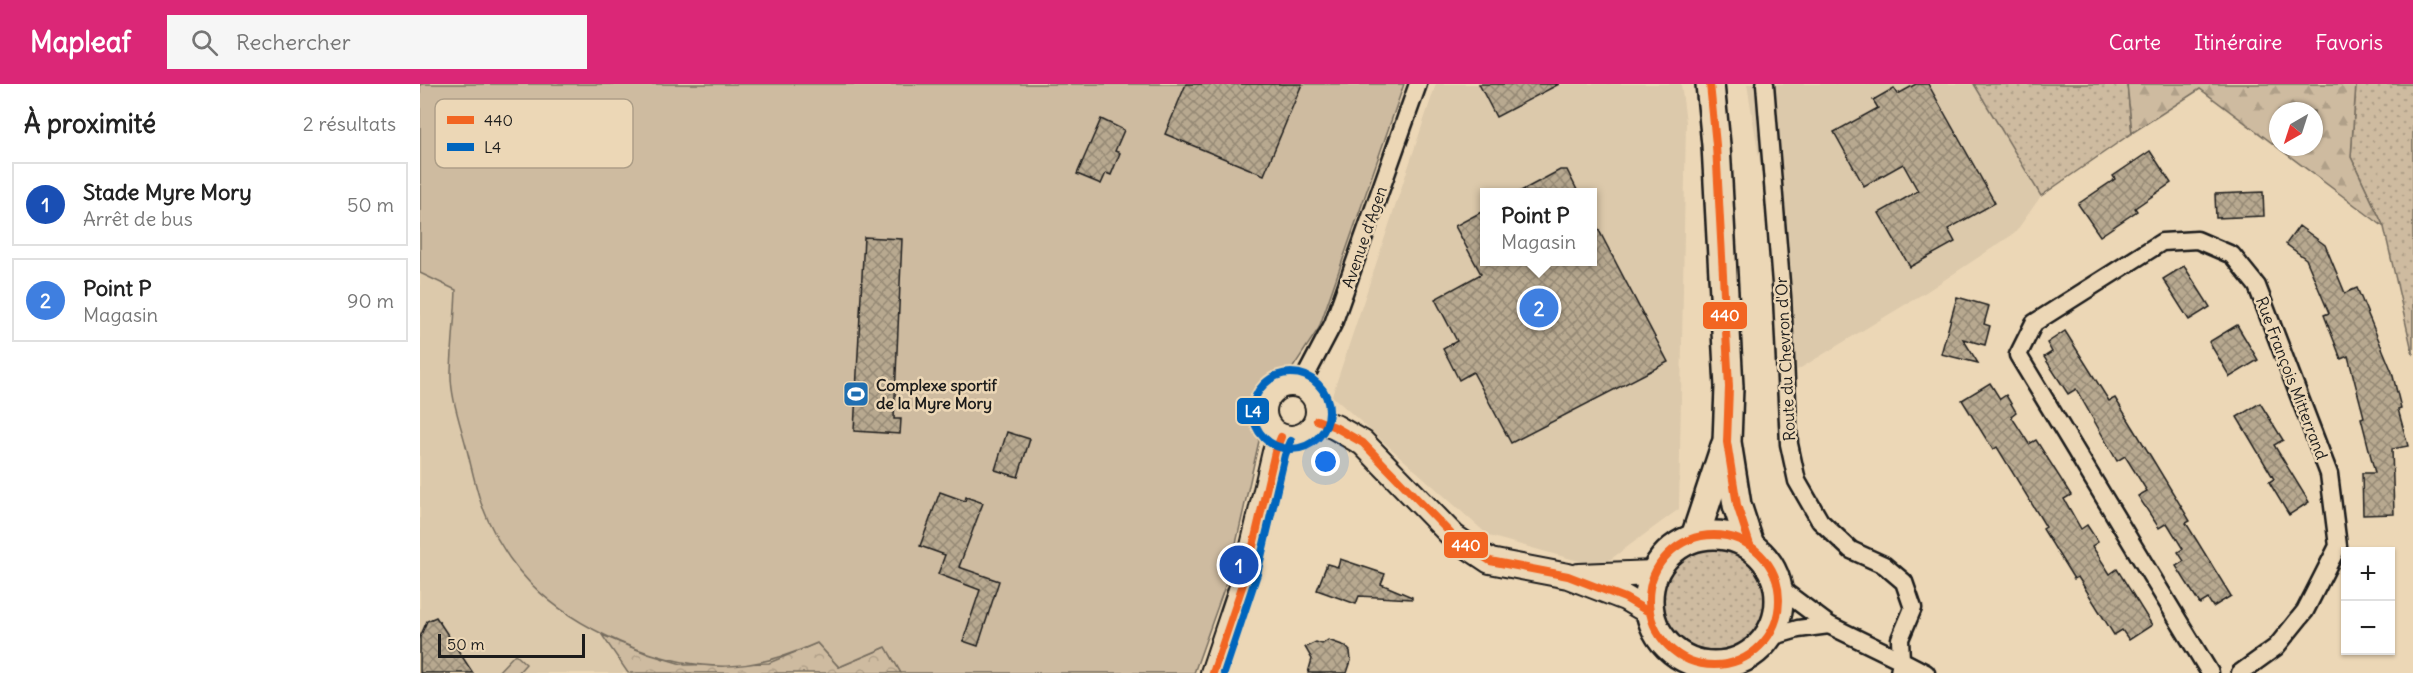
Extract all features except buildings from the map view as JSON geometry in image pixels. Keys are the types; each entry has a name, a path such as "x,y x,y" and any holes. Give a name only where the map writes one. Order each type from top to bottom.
{"main road":[{"path":"1710,84 1716,145 1729,387 1727,442 1737,505 1750,545"},
{"path":"1285,384 1301,386 1314,396 1317,404 1317,420 1313,428 1298,438 1281,437 1267,425 1263,408 1271,392 1285,384"},
{"path":"1317,420 1363,443 1454,537 1490,561 1568,576 1625,598 1649,612"},
{"path":"1213,673 1247,572 1275,452 1281,437"},
{"path":"1695,537 1727,442"},
{"path":"1714,535 1732,537 1750,545 1772,570 1777,586 1777,613 1767,638 1744,658 1728,668 1692,662 1678,663 1654,628 1649,612 1648,592 1654,573 1664,557 1678,545 1695,537 1714,535"},
{"path":"1568,576 1654,573"}],"street":[{"name":"Avenue d'Agen","path":"1301,386 1336,315 1418,84"},
{"name":"Route du Chevron d'Or","path":"1765,84 1782,296 1789,444 1797,481 1820,520 1851,550 1884,565 1904,582 1912,608 1900,639 1900,667"},
{"name":"Rue François Mitterrand","path":"2210,673 2018,355 2034,323 2162,242 2197,240 2232,255 2257,286 2330,474 2338,546 2305,611 2276,647 2241,673"},
{"path":"1777,586 1828,625 1900,667 1926,673"},
{"path":"1767,638 1798,629 1828,625"}],"shaded area":[{"path":"1436,84 1681,84 1686,122 1679,509 1600,567 1489,536 1332,396"},
{"path":"1747,84 1974,84 2041,196 2015,233 1926,292 1794,372"},
{"path":"420,270 462,293 478,492 483,506 856,592 911,673 420,673"}],"green space":[{"name":"Complexe sportif de la Myre Mory","path":"420,84 1404,84 1319,328 1292,369 1265,379 1248,415 1259,441 1229,575 1194,673 901,673 886,647 839,667 817,643 770,660 726,666 704,665 659,656 608,637 583,624 541,593 522,575 506,554 493,530 481,503 452,390 456,290 420,273"},
{"path":"1974,84 2127,84 2132,133 2041,196"},
{"path":"2127,84 2356,84 2351,157 2384,227 2289,156 2323,156 2323,102 2269,102 2269,141 2200,89 2132,133"},
{"path":"2356,84 2413,84 2413,355 2384,227 2351,157"},
{"path":"1714,548 1743,556 1757,570 1765,599 1757,628 1743,642 1714,650 1685,642 1671,628 1663,599 1671,570 1685,556"},
{"path":"602,635 648,654 685,665 769,663 817,643 839,667 886,647 901,673 628,673"},
{"path":"515,654 526,664 518,673 499,673 498,672"}],"transit line":[{"name":"440","path":"1710,84 1716,145 1729,387 1727,442 1737,505 1750,545"},
{"name":"L4","path":"1291,373 1305,376 1318,384 1326,397 1329,411 1326,425 1318,438 1305,446 1291,449 1277,446 1264,438 1256,425 1253,411 1256,397 1264,384 1277,376 1291,373"},
{"name":"440","path":"1317,420 1363,443 1454,537 1490,561 1568,576 1625,598 1649,612"},
{"name":"440","path":"1213,673 1247,572 1275,452 1281,437"},
{"name":"L4","path":"1224,673 1257,574 1285,455 1291,441"},
{"name":"440","path":"1714,535 1739,540 1760,554 1774,575 1779,600 1774,625 1760,646 1739,660 1714,665 1689,660 1668,646 1654,625 1649,600 1654,575 1668,554 1689,540 1714,535"}],"place":[{"name":"Point P","path":"1539,308"},
{"name":"Complexe sportif de la Myre Mory","path":"856,394"},
{"name":"Stade Myre Mory","path":"1239,565"}]}
